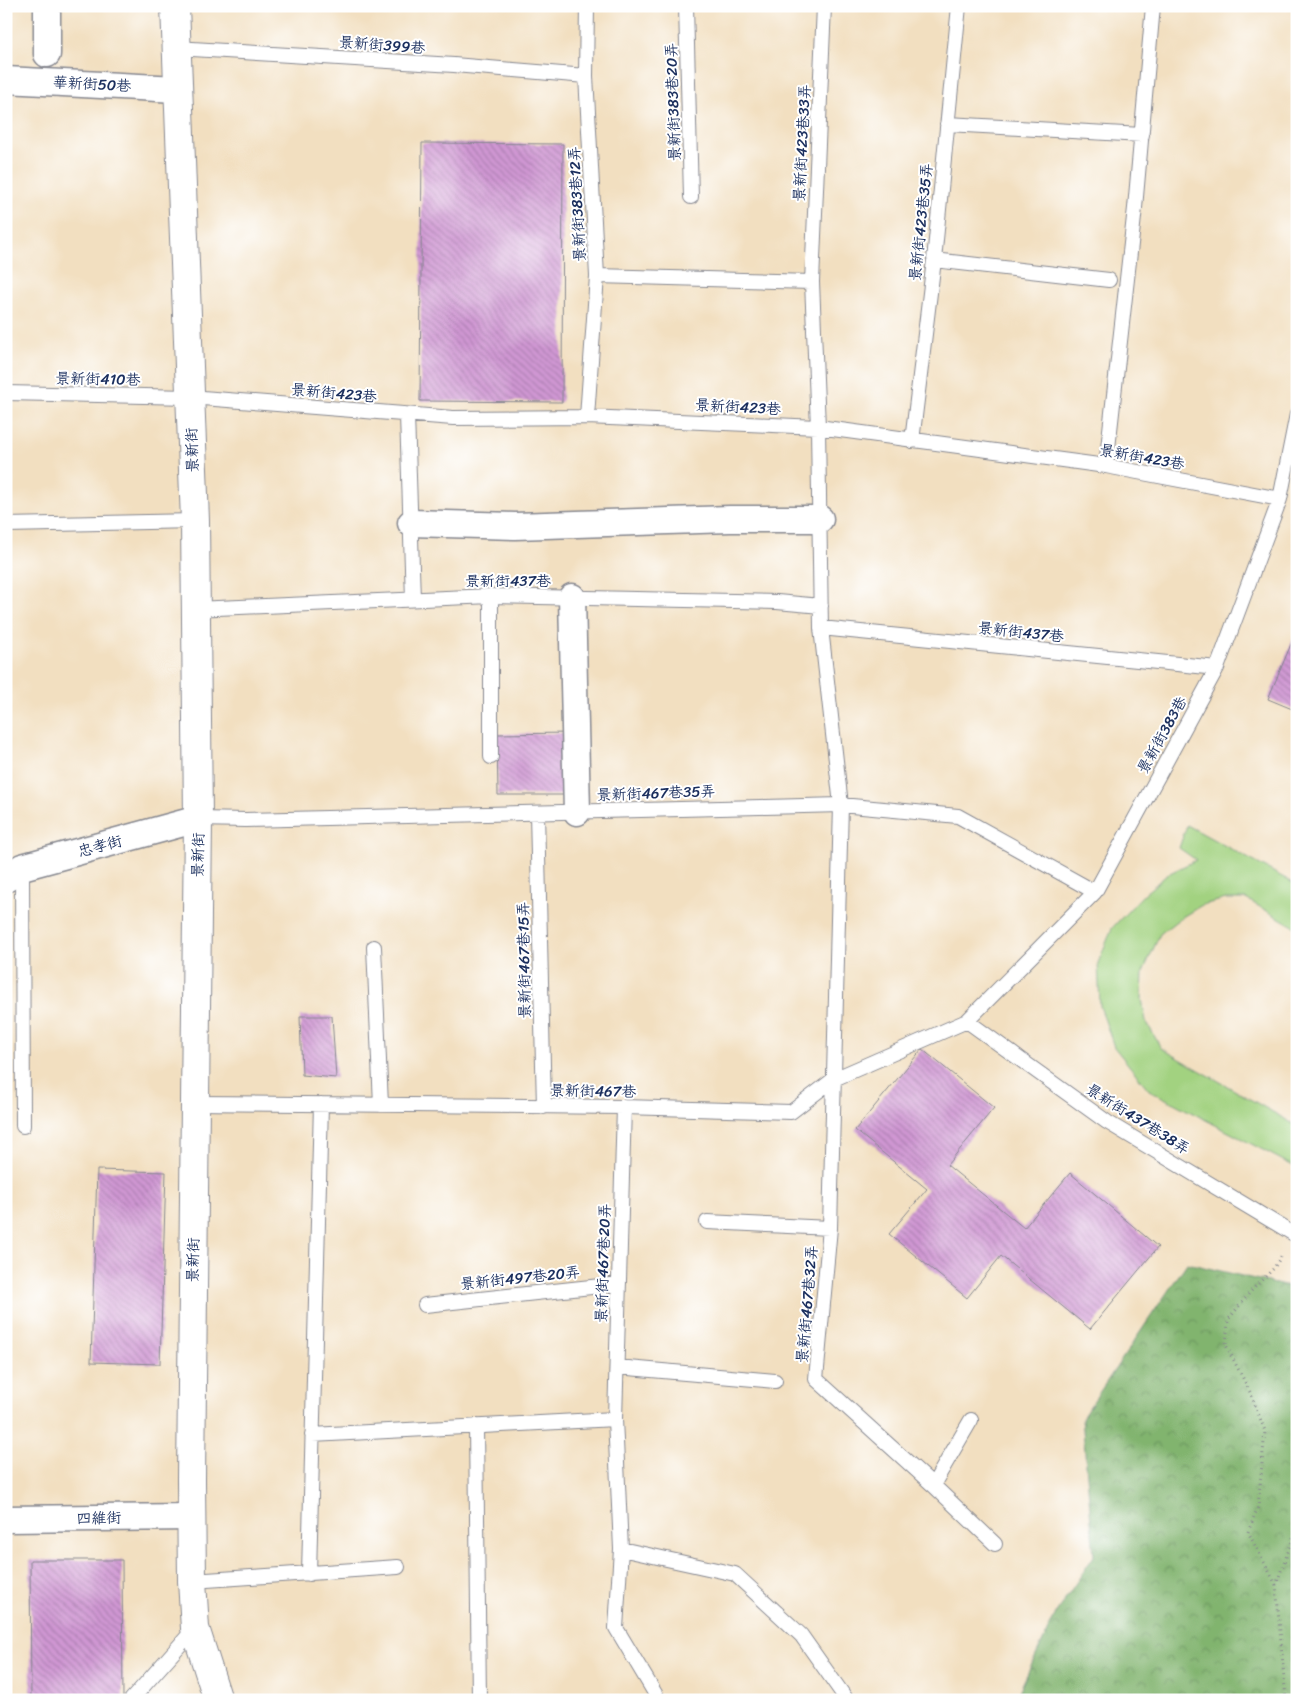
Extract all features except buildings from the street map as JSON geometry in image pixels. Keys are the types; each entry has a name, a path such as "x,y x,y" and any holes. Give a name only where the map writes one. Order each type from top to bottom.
{"main road":[{"name":"景新街","path":"175,6 195,521 198,819 191,1516 192,1581 194,1628 218,1700"}],"street":[{"path":"47,6 47,54"},
{"name":"華新街50巷","path":"6,80 177,89"},
{"path":"411,523 515,526 820,518"},
{"path":"572,598 578,812"},
{"name":"忠孝街","path":"14,873 198,819"},
{"name":"四維街","path":"6,1519 191,1516"}],"lane":[{"name":"景新街383巷12弄","path":"587,6 586,76 597,276 812,282"},
{"name":"景新街383巷20弄","path":"686,6 691,197"},
{"name":"景新街423巷33弄","path":"821,628 818,427 812,282 824,6"},
{"name":"景新街423巷35弄","path":"912,441 934,260 959,6"},
{"path":"1106,466 1135,208 1154,6"},
{"name":"景新街399巷","path":"176,48 454,65 586,76"},
{"path":"947,124 1142,135"},
{"path":"934,260 1109,280"},
{"path":"587,417 597,276"},
{"name":"景新街410巷","path":"6,393 190,397"},
{"name":"景新街423巷","path":"190,397 453,418 587,417 818,427 1106,466 1280,498"},
{"name":"景新街383巷","path":"967,1021 1095,892 1217,668 1280,498 1294,450 1297,414"},
{"path":"407,415 413,599"},
{"path":"6,525 195,521"},
{"path":"491,596 491,757"},
{"name":"景新街437巷","path":"195,608 491,596 777,602 821,606"},
{"name":"景新街437巷","path":"821,628 1217,668"},
{"name":"景新街467巷32弄","path":"821,628 841,805 830,1228 816,1379 995,1544"},
{"name":"景新街467巷35弄","path":"198,819 246,820 841,805 958,816 1095,892"},
{"name":"景新街467巷15弄","path":"537,813 544,1107"},
{"path":"14,873 23,1126"},
{"path":"374,947 381,1105"},
{"name":"景新街467巷","path":"195,1103 624,1107 791,1112 834,1079 967,1021"},
{"name":"景新街437巷38弄","path":"967,1021 1107,1122 1296,1235"},
{"path":"309,1574 320,1104"},
{"name":"景新街467巷20弄","path":"624,1107 615,1419 621,1549 616,1628 659,1700"},
{"path":"707,1222 830,1228"},
{"name":"景新街497巷20弄","path":"425,1305 619,1284"},
{"path":"617,1366 775,1381"},
{"path":"312,1435 615,1419"},
{"path":"933,1485 971,1420"},
{"path":"476,1426 479,1700"},
{"path":"621,1549 735,1574 801,1635 847,1700"},
{"path":"192,1581 398,1567"},
{"path":"131,1700 194,1628"}],"path":[{"path":"1286,1700 1276,1585 1248,1532 1258,1507 1264,1431 1250,1392 1226,1345 1228,1320 1252,1290 1274,1268 1296,1235"},
{"path":"1276,1585 1297,1527"}],"green space":[{"path":"1187,825 1297,885 1297,928 1246,899 1226,899 1202,905 1179,919 1160,934 1143,972 1142,999 1146,1021 1161,1048 1297,1126 1297,1168 1149,1090 1114,1047 1100,1006 1098,963 1112,928 1144,894 1168,874 1196,860 1179,848"},
{"path":"1187,1263 1297,1289 1297,1700 1015,1700 1057,1611 1094,1556 1082,1418"}]}
